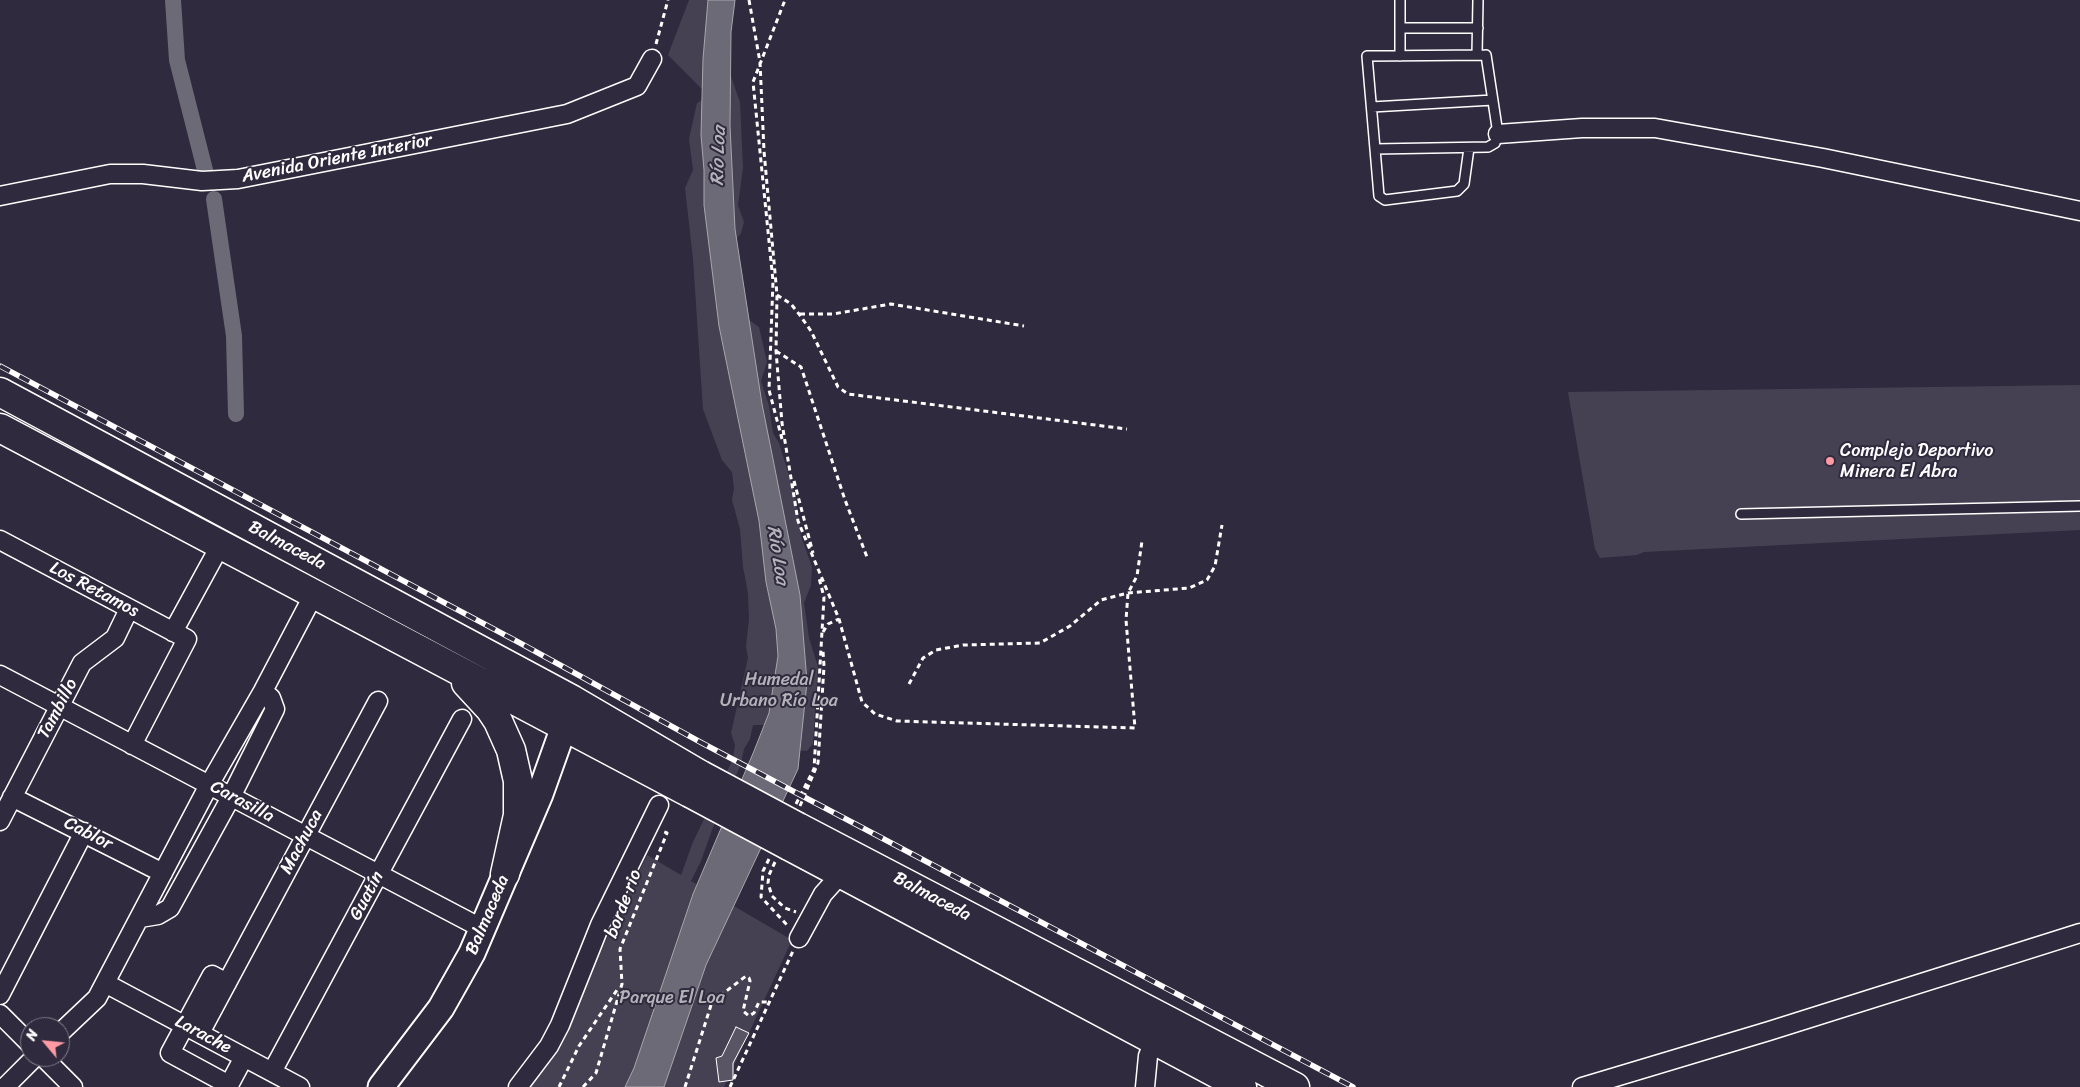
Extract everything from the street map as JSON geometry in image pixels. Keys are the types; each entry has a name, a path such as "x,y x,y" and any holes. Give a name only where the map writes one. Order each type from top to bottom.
{"main road":[{"name":"Balmaceda","path":"0,392 573,700 695,784"},
{"name":"Balmaceda","path":"0,428 446,665 565,726 695,784 787,835 1296,1087"},
{"path":"446,665 473,689 490,709 498,721 511,750 518,781 518,815 505,874"},
{"name":"Balmaceda","path":"390,1084 441,1008 472,953 540,794 573,700"},
{"name":"Balmaceda","path":"787,835 841,874 1242,1087"}],"street":[{"name":"Avenida Oriente Interior","path":"0,196 110,174 143,174 202,181 238,179 567,114 637,86 652,59"},
{"path":"1498,134 1582,128 1655,128 1823,158 2080,211"},
{"name":"Los Retamos","path":"0,540 180,635"},
{"path":"132,745 220,544"},
{"path":"70,1024 97,998 106,983 209,785 263,691 314,594"},
{"name":"Tambillo","path":"0,821 82,663 114,638 129,609"},
{"name":"Carasilla","path":"0,675 483,929"},
{"path":"140,918 158,915 170,908 231,796 275,709 271,698 263,691"},
{"name":"Machuca","path":"170,1053 193,1029 227,983 378,701"},
{"name":"Guatín","path":"272,1072 462,719"},
{"name":"Cablor","path":"12,797 163,873"},
{"path":"518,1087 549,1046 560,1024 600,925 659,805"},
{"path":"0,995 84,832"},
{"path":"799,938 823,894 841,874"},
{"path":"1582,1087 1778,1028 2080,933"},
{"name":"Larache","path":"106,983 300,1087"},
{"path":"0,1014 20,1034"},
{"path":"1145,1087 1148,1056 1154,1041"},
{"name":"Larache","path":"170,1053 229,1086"},
{"path":"229,1086 244,1057"},
{"path":"5,1087 25,1067"},
{"path":"53,1067 73,1087"}],"lane":[{"path":"1400,0 1400,56"},
{"path":"1477,55 1478,0"},
{"path":"1400,28 1478,28"},
{"path":"1375,149 1469,148 1488,148 1495,143 1498,134 1486,55 1367,56 1379,196 1385,200 1457,191 1464,184 1469,148"},
{"path":"1372,107 1493,100"},
{"path":"1742,514 2080,506"}],"path":[{"path":"652,59 668,0"},
{"path":"749,0 760,62 764,151 777,295 776,351 782,423 788,461"},
{"path":"785,0 753,82 773,281 769,390 824,597 814,768 769,875 768,883 772,896 785,908 812,916"},
{"path":"777,295 791,304 799,314 811,331 838,387 848,394 1127,429"},
{"path":"799,314 833,314 891,304 1024,326"},
{"path":"776,351 801,367 845,500 867,557"},
{"path":"909,684 923,658 936,650 963,645 1040,643 1070,626 1101,600 1128,593 1189,588 1207,580 1215,566 1222,525"},
{"path":"817,569 839,619 862,702 875,714 897,721 1135,728 1126,620 1128,593 1137,576 1142,541"},
{"path":"822,635 828,624 839,619"},
{"name":"borde rio","path":"583,1087 596,1073 622,984 620,949 667,833 651,824"},
{"path":"730,1087 799,938 761,896 763,871 787,835"},
{"path":"685,1087 712,1002 746,976 750,981 743,1011 749,1016 754,1014 760,1002 770,1002"},
{"path":"559,1087 579,1046 622,984"}],"green space":[{"path":"689,0 729,0 722,51 740,102 743,168 738,205 744,222 741,233 733,243 745,317 759,327 767,362 761,381 769,406 773,433 779,443 795,495 801,536 812,567 811,585 804,603 809,638 818,667 813,744 807,751 797,750 764,725 753,725 750,739 744,749 741,764 691,881 792,940 724,1087 523,1087 562,1031 647,855 681,875 693,842 733,759 735,745 731,733 748,658 746,646 749,619 748,593 743,567 740,529 732,500 734,488 732,472 722,460 703,409 693,259 685,188 693,170 689,139 697,103 705,99 705,92 668,55"},
{"name":"Complejo Deportivo Minera El Abra","path":"2080,385 2080,530 1644,552 1637,555 1600,558 1595,549 1568,392"}],"water":[{"name":"Río Loa","path":"708,0 735,0 731,32 730,126 735,229 762,404 800,595 807,682 798,769 706,965 664,1087 625,1087 634,1068 693,894 769,713 778,656 776,629 766,582 759,521 719,326 704,205 701,135 703,59"}],"building":[{"path":"736,1027 749,1033 733,1063 733,1080 719,1082 716,1058 722,1056"}],"waterway":[{"path":"173,0 177,60 205,170"},
{"path":"214,199 234,336 236,414"}],"railway":[{"path":"0,366 520,643 702,743 1353,1087"}],"place":[{"name":"Complejo Deportivo Minera El Abra","path":"1830,461"}],"park label":[{"name":"Humedal Urbano Río Loa","path":"779,690"},
{"name":"Parque El Loa","path":"672,998"}]}
